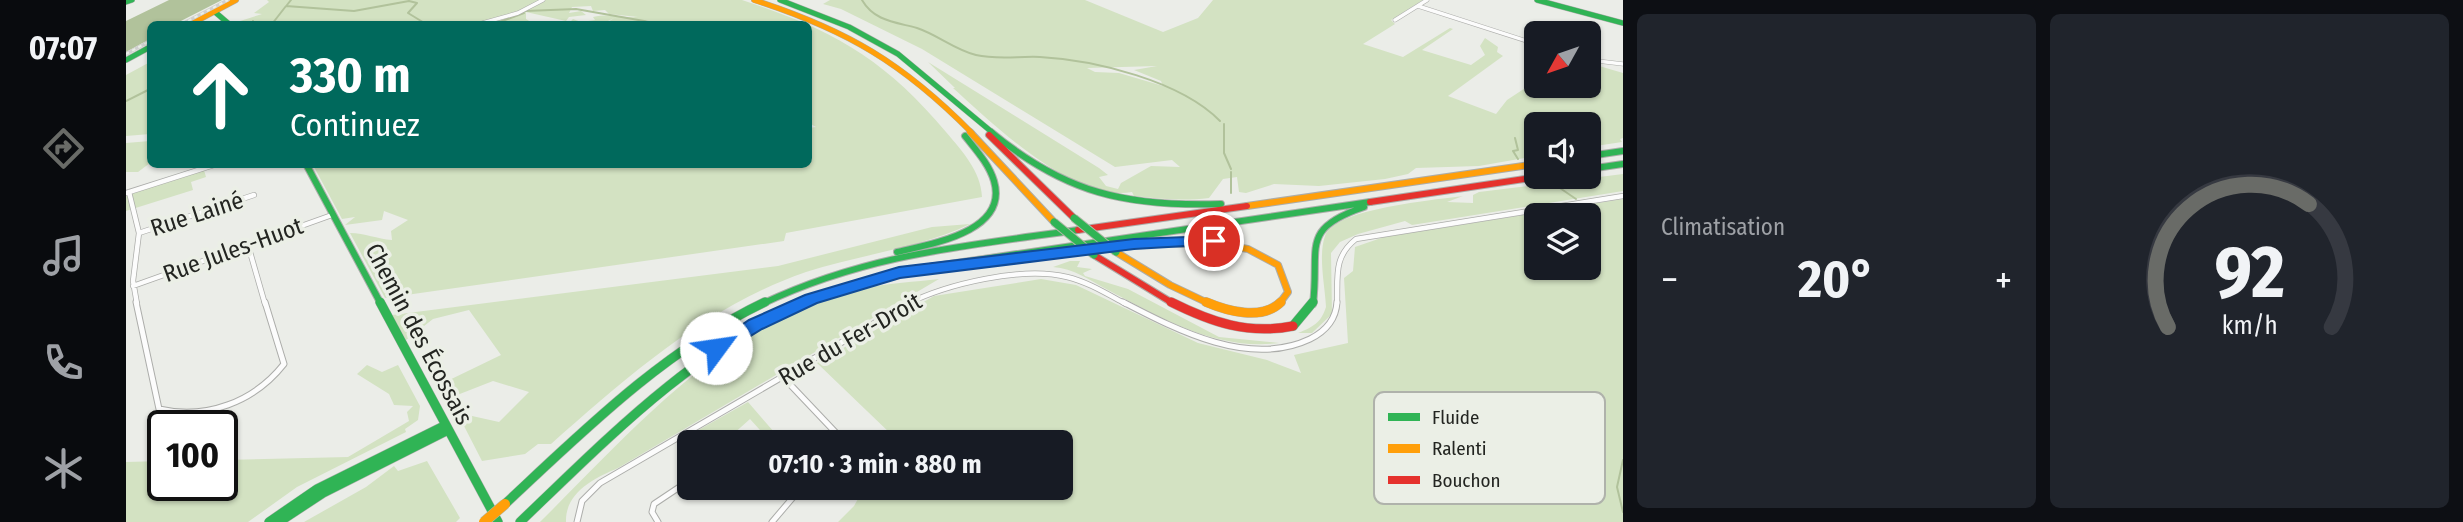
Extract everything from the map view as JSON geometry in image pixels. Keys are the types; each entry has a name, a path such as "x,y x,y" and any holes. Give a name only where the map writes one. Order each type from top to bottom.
{"main road":[{"path":"126,2 132,0"},
{"path":"197,21 236,0"},
{"path":"754,0 813,20 868,47 912,78 1054,222 1094,255 1145,288 1202,318 1239,328 1279,329 1302,319 1313,304 1314,243 1322,226 1344,212 1401,197"},
{"path":"780,0 868,36 910,62 1035,165 1091,192 1158,206 1266,202"},
{"path":"1537,0 1623,22"},
{"path":"1545,0 1623,22"},
{"path":"215,12 227,21"},
{"path":"126,60 147,49"},
{"path":"899,272 1134,244 1203,240 1232,244 1263,256 1282,272 1288,292 1281,303 1268,310 1249,313 1227,309 1175,288 1116,252 1074,218 943,89"},
{"path":"484,522 633,385 686,345 770,298 847,269 963,233 978,225 992,211 996,197 993,180 949,114"},
{"path":"1601,154 1623,151"},
{"path":"1601,167 1623,164"},
{"path":"847,269 912,254 1524,166"},
{"name":"Chemin des Écossais","path":"308,168 498,522"},
{"path":"520,522 652,397 722,344 811,299 899,272 1524,179"},
{"path":"269,522 317,489 447,427"},
{"path":"279,522 323,493 447,427"}],"street":[{"path":"490,21 518,13 543,0"},
{"path":"1395,20 1427,0"},
{"path":"1418,6 1524,40"},
{"path":"1601,61 1623,64"},
{"path":"195,168 127,192 139,233 139,249 132,266 133,286 159,409 174,413 209,412 264,384 277,374 284,364 266,317 263,289 248,245"},
{"path":"149,184 203,168"},
{"name":"Rue Lainé","path":"139,233 254,195"},
{"name":"Rue du Fer-Droit","path":"692,430 932,292 1041,275 1082,282 1167,325 1206,339 1255,348 1289,346 1314,338 1333,323 1339,304 1338,258 1342,248 1356,239 1623,195"},
{"name":"Rue Jules-Huot","path":"133,286 332,215"},
{"path":"783,377 833,430"},
{"name":"Rue du Fer-Droit","path":"577,522 579,506 592,488 677,439"},
{"path":"658,522 652,512 654,504 677,489"},
{"path":"772,522 791,500"}],"shaded area":[{"path":"169,0 222,0 181,21 147,21 147,41 126,52 126,21"},
{"path":"267,0 742,0 799,21 610,21 614,18 608,21 588,21 595,20 593,17 605,15 638,17 609,14 605,10 593,11 591,6 572,7 569,13 581,11 586,15 569,17 566,21 526,12 526,19 529,21 240,21 262,14 254,13 269,2"},
{"path":"830,0 1085,0 1163,32 1198,18 1213,0 1423,0 1391,20 1395,24 1363,44 1403,57 1450,28 1453,29 1422,50 1471,65 1485,55 1480,46 1485,38 1498,47 1497,52 1503,56 1448,96 1496,114 1507,100 1524,89 1524,98 1601,98 1601,67 1623,73 1623,138 1620,139 1622,142 1601,145 1601,112 1524,112 1524,158 1479,166 1416,168 1408,174 1385,179 1319,186 1274,184 1246,193 1239,192 1237,177 1223,179 1209,198 1200,199 1163,199 1134,196 1132,192 1109,192 1085,185 1036,158 990,121 928,62 1099,168 1108,175 1099,177 1106,186 1118,189 1121,183 1151,166 1180,167 1172,160 1115,167 922,49 841,9 823,4","holes":["1157,66 1134,70 1161,81 1163,86 1119,73 1095,72 1087,68"]},
{"path":"812,27 830,35 878,66 923,107 970,162 982,197 786,233 784,241 385,298 350,233 392,240 391,231 408,220 384,211 382,220 345,225 355,217 342,219 315,168 812,168 812,128 816,127 812,125"},
{"path":"147,64 147,134 126,136 126,75"},
{"path":"147,141 147,165 138,172 126,172 126,143"},
{"path":"204,170 206,177 191,182 193,190 126,211 126,194"},
{"path":"1623,174 1623,191 1549,203 1524,203 1524,207 1412,225 1405,221 1340,242 1331,253 1332,314 1312,333 1298,333 1316,324 1322,317 1326,307 1322,262 1325,236 1333,226 1347,218 1388,207 1463,196 1447,202 1473,203 1473,195 1479,192 1524,186 1524,189 1601,189 1601,177"},
{"path":"1623,199 1623,522 838,522 857,500 1073,500 1073,430 887,430 817,363 934,296 1041,279 1076,285 1198,343 1267,360 1301,373 1294,355 1348,343 1344,278 1353,271 1355,247 1384,237 1524,215 1524,280 1601,280 1601,203 1598,203"},
{"path":"970,224 931,239 826,266 770,286 702,323 670,345 609,393 551,444 538,444 525,454 482,461 464,426 472,416 499,422 529,392 493,381 447,399 439,385 501,355 469,310 433,319 406,340 392,315 778,266 932,227"},
{"path":"1070,261 1080,261 1077,267 1092,269 1083,273 1085,276 1128,289 1219,337 1279,343 1233,342 1190,330 1082,276 1053,267"},
{"path":"939,279 683,430 677,430 677,433 618,468 600,476 576,494 570,502 566,522 540,522 648,414 727,350 770,324 816,303 865,288"},
{"path":"367,365 382,372 398,365 420,406 418,420 405,429 406,432 297,487 248,522 126,522 126,462 147,461 147,501 238,501 238,460 348,457 409,421 407,412 413,406 394,405 389,394 357,374"},
{"path":"748,402 772,430 760,430 750,419 738,430 699,430"},
{"path":"427,461 460,518 456,522 304,522 366,487 394,466 398,471"}],"waterway":[{"path":"287,5 291,0"},
{"path":"862,0 879,17 925,31 976,55 1062,59 1136,75 1183,95 1220,121"},
{"path":"274,21 286,6 354,11 409,1 417,3 408,13 421,21"},
{"path":"525,11 576,9 644,21"},
{"path":"502,21 524,13"},
{"path":"126,101 147,90"},
{"path":"1224,124 1224,153 1231,169"},
{"path":"1515,138 1518,150 1513,151 1518,159"},
{"path":"1231,172 1231,193"},
{"path":"1561,189 1576,199"},
{"path":"1623,460 1617,487 1623,512"}],"railway":[{"path":"188,21 228,0"},
{"path":"126,54 147,43"}],"traffic: fast":[{"path":"126,2 132,0"},
{"path":"780,0 849,27 898,54 1004,143 1065,182 1122,200 1181,205 1221,204"},
{"path":"1537,0 1623,23"},
{"path":"215,12 226,21"},
{"path":"126,60 147,49"},
{"path":"897,252 961,234 987,216 994,203 995,187 991,173 965,136"},
{"path":"1601,154 1623,151"},
{"path":"1601,167 1623,164"},
{"path":"308,168 498,522"},
{"path":"520,522 618,430 686,373 761,324 832,292 929,267 1370,202"},
{"path":"1293,326 1313,304 1316,243 1319,233 1327,223 1364,207"},
{"path":"1074,218 1116,252"},
{"path":"1054,222 1094,255"},
{"path":"505,504 624,397 709,334 754,307 802,285 881,260 937,249 1078,230"},
{"path":"269,522 317,489 446,425"},
{"path":"279,522 323,493 448,430"}],"traffic: slow":[{"path":"197,21 236,0"},
{"path":"754,0 841,33 874,51 913,78 976,137 1054,222"},
{"path":"1247,206 1524,166"},
{"path":"1116,252 1170,285 1215,306 1237,312 1257,313 1278,305 1288,292 1278,265 1248,249 1224,245"},
{"path":"484,522 505,504"}],"traffic: jam":[{"path":"989,135 1074,218"},
{"path":"1370,202 1524,179"},
{"path":"1078,230 1247,206"},
{"path":"975,265 1152,243 1224,245"},
{"path":"1094,255 1163,298 1216,322 1243,329 1269,331 1293,326"}],"route":[{"path":"716,348 755,325 811,299 899,272 969,266 1134,244 1214,241"}]}
